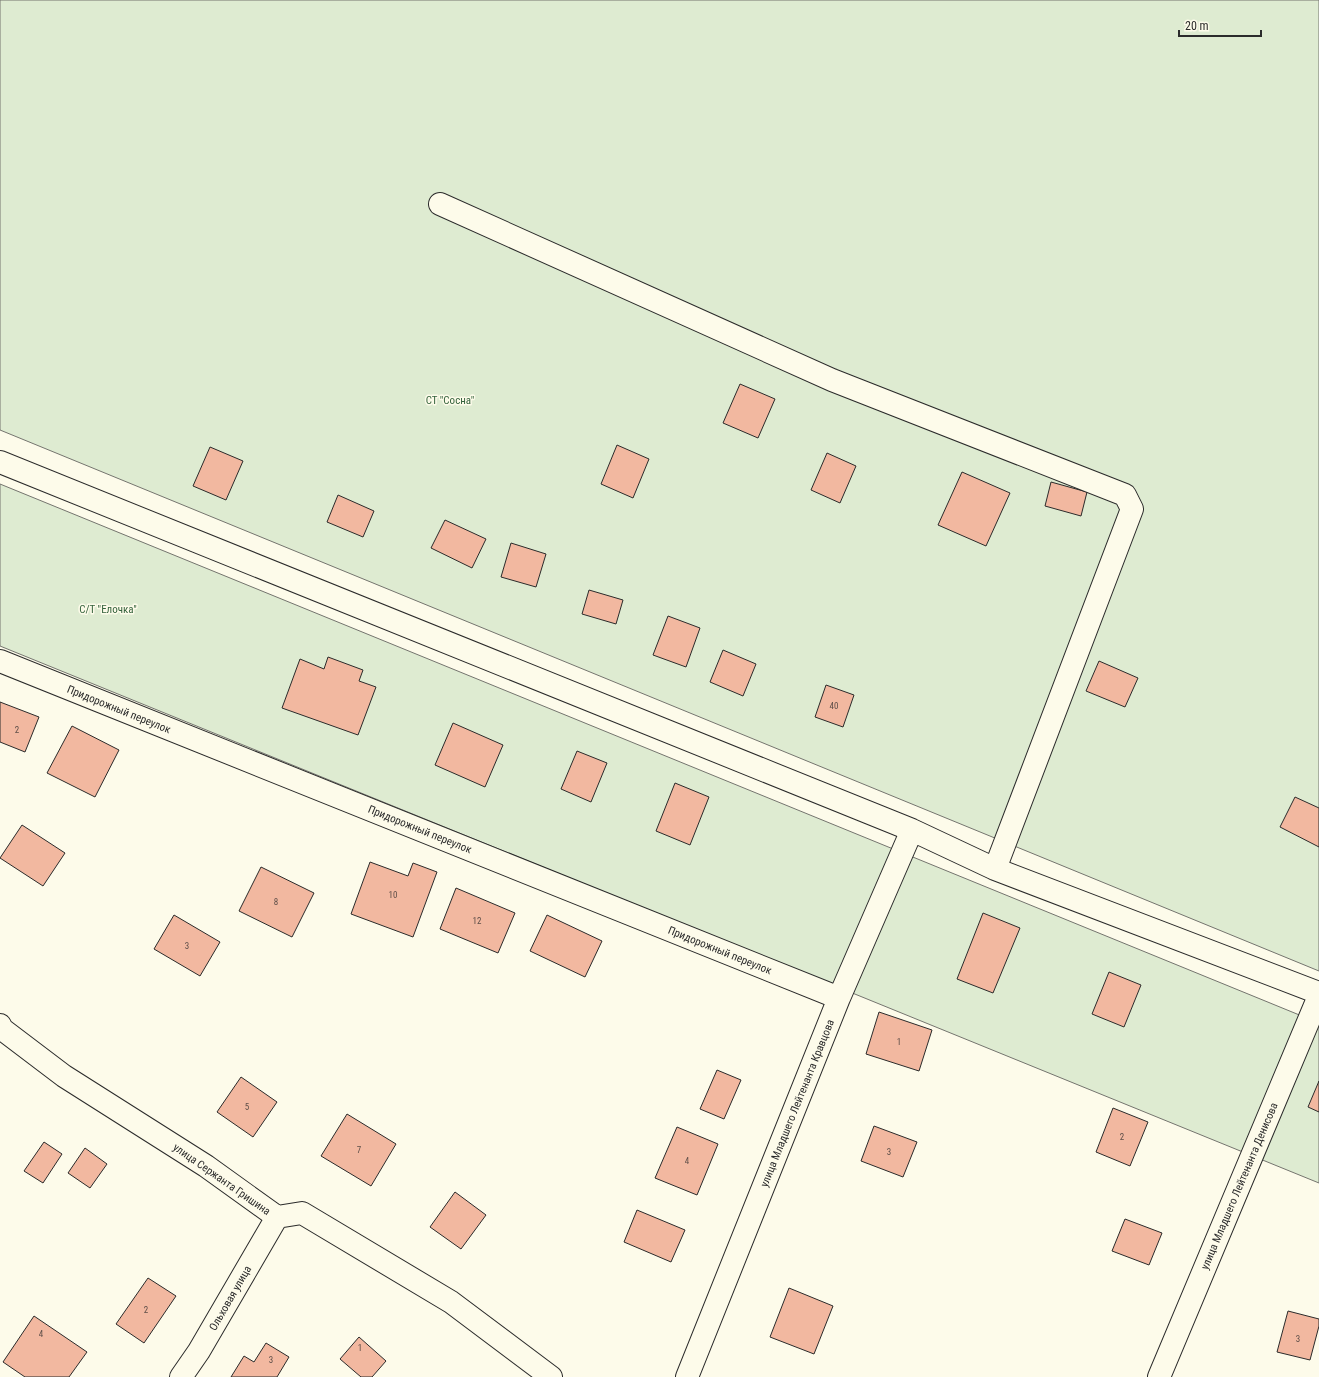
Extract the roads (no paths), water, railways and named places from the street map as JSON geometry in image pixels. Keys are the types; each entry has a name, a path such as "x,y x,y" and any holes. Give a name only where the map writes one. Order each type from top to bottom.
{"street":[{"path":"440,204 832,380 1125,495 1132,509 995,869"},
{"path":"0,462 912,830 995,869 1319,995"},
{"name":"Придорожный переулок","path":"0,661 839,998"},
{"name":"улица Младшего Лейтенанта Кравцова","path":"687,1377 839,998 912,830"},
{"name":"улица Младшего Лейтенанта Денисова","path":"1159,1377 1319,995"},
{"name":"улица Сержанта Гришина","path":"0,1025 2,1029 64,1076 206,1166 277,1216 302,1213 451,1302 552,1377"},
{"name":"Ольховая улица","path":"181,1377 199,1351 277,1216"}],"park label":[{"name":"СТ \"Сосна\"","path":"450,400"},
{"name":"С/Т \"Елочка\"","path":"108,609"}]}
